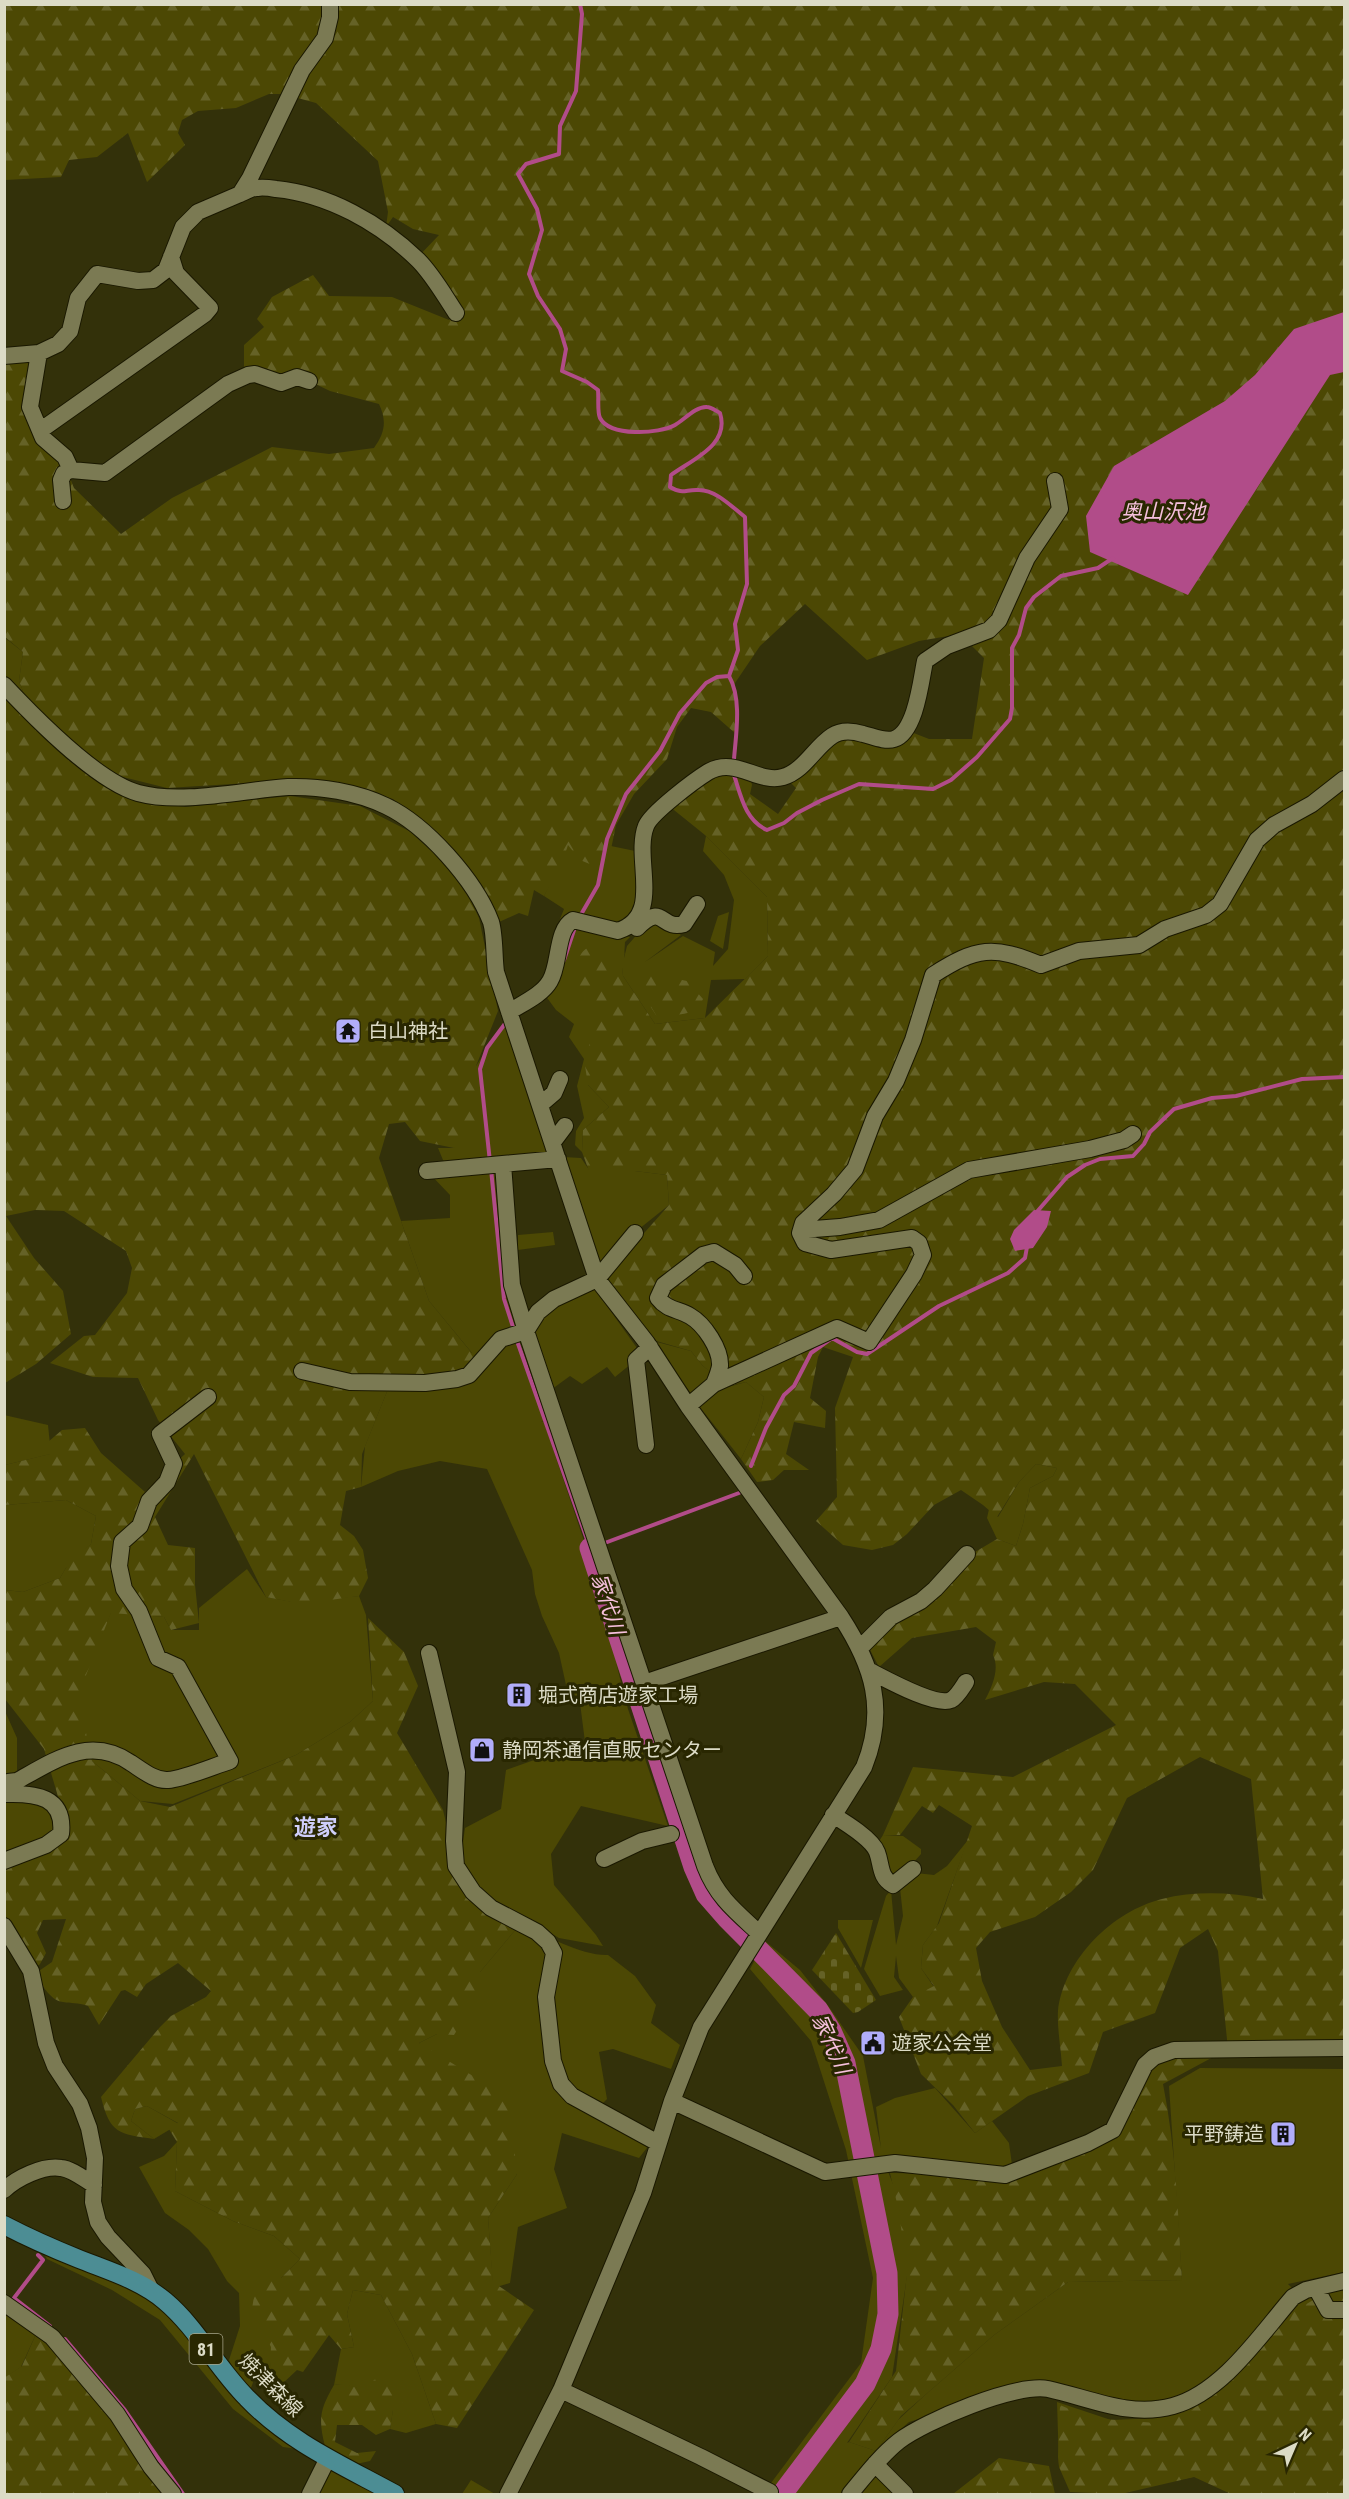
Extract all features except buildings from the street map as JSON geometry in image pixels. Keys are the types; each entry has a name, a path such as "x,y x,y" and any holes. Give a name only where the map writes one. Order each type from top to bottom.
{"main road":[{"name":"焼津森線","path":"4,2225 55,2250 127,2278 151,2290 186,2322 245,2397 285,2434 395,2494"}],"street":[{"path":"240,194 302,70 325,38 330,17 330,4"},
{"path":"4,356 39,353 58,344 70,331 78,298 97,274 138,281 153,280 166,270 183,227 198,212 258,187 291,191 319,198 351,212 385,234 418,260 439,285 456,313"},
{"path":"41,430 205,314 210,308 176,273 171,257"},
{"path":"39,353 30,407 43,438 65,457 71,470"},
{"path":"63,501 61,480 64,473 71,470 105,473 228,384 255,374 281,383 297,377 309,381"},
{"path":"618,931 636,921 642,912 644,896 641,840 647,823 656,812 709,772 735,767 767,777 783,777 796,770 832,735 855,732 896,739 905,730 912,718 925,661 947,646 988,630 999,620 1027,558 1060,509 1055,481"},
{"path":"4,686 83,761 137,793 165,797 289,787 321,789 366,798 386,806 405,818 458,868 492,925 496,972 597,1280 650,1347 688,1406 841,1617 861,1647 868,1670 876,1723 873,1744 864,1767 701,2027 672,2101 644,2193 561,2390 508,2494"},
{"path":"688,1406 714,1384 837,1329 869,1342 914,1274 923,1255 919,1243 912,1238 831,1250 805,1243 800,1233 803,1223 834,1194 855,1170 875,1116 896,1081 914,1040 933,975 961,957 992,950 1014,954 1041,965 1079,951 1139,945 1165,928 1206,915 1220,904 1257,840 1274,825 1312,804 1344,779"},
{"path":"511,1017 552,978 568,922 579,922 633,933 649,916 654,915 674,925 684,924 697,904"},
{"path":"540,1105 554,1094 560,1079"},
{"path":"555,1150 565,1126"},
{"path":"801,1230 840,1227 879,1220 969,1170 1090,1149 1124,1140 1133,1134"},
{"path":"427,1170 496,1164 555,1150"},
{"path":"496,1164 518,1334 598,1545 713,1887 727,1904 759,1933"},
{"path":"302,1371 350,1383 425,1383 469,1375 501,1339 518,1334 538,1312 554,1299 597,1280 635,1233"},
{"path":"714,1384 720,1368 719,1356 702,1324 689,1315 664,1306 658,1298 664,1285 703,1255 714,1252 726,1258 744,1276"},
{"path":"646,1445 636,1360 650,1347"},
{"path":"4,1787 8,1782 16,1781 65,1755 98,1749 118,1754 152,1776 167,1780 230,1761 178,1667 158,1658 139,1611 124,1589 119,1566 122,1542 140,1526 149,1501 167,1482 174,1464 160,1434 208,1396"},
{"path":"861,1647 891,1617 921,1601 935,1589 967,1554"},
{"path":"644,1683 841,1617"},
{"path":"429,1653 457,1772 454,1841 456,1866 472,1892 491,1908 537,1932 548,1942 554,1953 546,1997 553,2061 561,2084 572,2096 658,2143"},
{"path":"868,1670 944,1702 954,1699 966,1682"},
{"path":"4,1791 6,1794 43,1798 56,1805 62,1820 61,1834 53,1841 4,1861"},
{"path":"833,1815 861,1834 877,1852 878,1863 886,1882 893,1885 913,1869"},
{"path":"604,1859 642,1841 671,1834"},
{"path":"4,1926 31,1971 46,2043 55,2066 80,2104 87,2123 95,2158 93,2202 98,2222 108,2237 143,2274 151,2290"},
{"path":"672,2101 825,2172 895,2163 1005,2175 1088,2143 1113,2130 1145,2065 1154,2057 1174,2050 1344,2048"},
{"path":"4,2190 32,2173 50,2168 70,2171 94,2185"},
{"path":"850,2494 898,2441 920,2426 1006,2392 1028,2388 1047,2389 1124,2409 1149,2410 1173,2406 1198,2396 1220,2380 1293,2297 1306,2290 1344,2281"},
{"path":"1316,2288 1328,2310 1344,2310"},
{"path":"4,2303 52,2337 117,2414 151,2468 173,2494"},
{"path":"561,2390 770,2492"},
{"path":"310,2494 328,2458"},
{"path":"875,2464 905,2494"}],"green space":[{"path":"5,5 1344,5 1344,2048 1228,2049 1218,1951 1208,1929 1180,1948 1155,2013 1103,2032 1089,2073 1028,2096 975,2133 953,2105 921,2074 899,2017 913,1997 934,1986 921,1968 923,1945 939,1923 972,1826 939,1805 933,1813 922,1806 900,1835 883,1835 913,1767 1013,1777 1116,1725 1075,1684 1044,1682 985,1700 995,1672 993,1655 996,1642 976,1627 912,1638 879,1667 866,1642 970,1555 997,1539 1016,1546 1030,1488 1053,1476 1057,1468 1036,1464 1019,1482 997,1517 961,1490 934,1505 907,1534 893,1545 872,1550 843,1545 816,1521 837,1497 835,1408 853,1357 823,1347 818,1357 810,1398 826,1411 825,1428 794,1422 786,1454 809,1470 784,1470 773,1480 757,1482 741,1459 758,1422 764,1397 746,1382 728,1386 703,1366 691,1351 653,1340 618,1297 606,1276 669,1205 667,1175 635,1171 589,1171 582,1152 583,1130 609,1107 588,1085 584,1059 604,1006 598,1010 581,997 575,980 579,957 583,951 596,945 604,950 612,986 625,951 623,976 655,1024 705,1018 768,956 767,897 705,835 669,806 714,773 749,774 752,785 750,794 778,814 796,788 786,778 843,732 911,732 929,739 972,739 984,658 960,634 919,641 867,660 805,604 760,646 735,683 736,734 711,712 691,708 677,727 667,759 634,794 616,825 610,854 597,867 580,860 568,845 562,863 544,896 534,890 528,916 519,913 499,922 447,844 393,799 315,779 167,788 115,775 28,704 19,681 23,652 5,637 5,359 32,358 25,402 63,461 74,488 121,534 172,498 272,447 329,454 374,448 378,443 383,432 384,421 379,404 330,391 301,377 278,382 244,367 244,345 264,327 257,319 272,297 313,275 329,296 392,297 449,320 456,312 418,257 439,235 413,229 393,217 386,227 388,212 378,161 316,103 283,94 269,94 236,108 198,111 182,120 178,133 185,145 147,182 128,133 97,157 69,160 61,177 5,180","holes":["1200,1757 1251,1779 1263,1899 1212,1893 1174,1896 1144,1905 1109,1926 1081,1956 1062,1992 1058,2011 1062,2066 1030,2070 1002,2027 982,1981 976,1948 990,1932 1035,1917 1071,1892 1093,1870 1127,1798"]},
{"path":"4,637 23,652 19,681 28,704 5,680"},
{"path":"4,694 145,802 186,807 290,796 360,806 409,831 459,876 479,918 498,1011 476,1066 478,1130 454,1148 420,1141 405,1122 389,1124 379,1158 429,1301 480,1363 457,1379 334,1379 293,1369 306,1377 388,1389 362,1454 361,1487 346,1491 340,1525 354,1536 363,1550 368,1578 359,1596 301,1604 266,1597 194,1454 155,1517 168,1545 195,1548 195,1585 199,1623 171,1630 164,1617 111,1613 78,1695 92,1761 140,1801 170,1807 296,1755 350,1722 373,1701 368,1618 404,1652 418,1686 397,1733 443,1810 456,1866 521,1923 480,1972 482,1990 454,2035 437,2034 419,2043 509,2098 517,2174 488,2218 493,2282 534,2310 457,2428 436,2424 412,2354 381,2295 353,2290 347,2314 354,2347 341,2349 329,2335 303,2372 297,2370 282,2384 270,2370 271,2347 252,2309 256,2284 281,2278 300,2259 274,2236 233,2221 175,2191 177,2142 169,2129 178,2123 147,2106 135,2109 131,2121 154,2139 124,2133 112,2125 108,2118 101,2097 171,2016 206,1997 211,1991 178,1963 146,1984 137,1997 125,1990 121,1991 99,2025 88,2006 58,2001 54,1998 46,1991 36,1973 52,1962 66,1919 43,1920 37,1933 46,1953 40,1964 30,1973 5,1920 5,1862 67,1827 44,1749 5,1699 5,1590 23,1592 60,1578 70,1561 91,1544 96,1516 66,1500 5,1505 5,1465 50,1454 48,1442 62,1430 85,1428 101,1453 145,1492 185,1454 158,1420 138,1378 93,1377 50,1363 84,1336 95,1335 127,1293 132,1268 126,1251 64,1211 35,1210 6,1216 34,1258 63,1291 71,1334 36,1364 5,1383"},
{"path":"706,836 767,897 768,956 745,979 711,980 705,1018 655,1024 623,976 622,968 588,1085 609,1107 583,1130 582,1152 575,1145 576,1131 584,1118 577,1086 584,1059 569,1037 574,1024 556,1010 545,995 556,929 564,909 544,896 568,844 609,853 611,846 640,852 643,877 626,928 581,922 630,937 625,942 624,958 627,946 654,915 681,935 645,962 683,936 715,952 713,966 728,949 734,900 724,875 703,851"},
{"path":"729,912 723,949 710,941 718,916"},
{"path":"642,972 687,981 703,999 700,1005 684,1014 658,1018 631,977"},
{"path":"505,1022 550,1155 505,1161 525,1331 558,1300 594,1288 642,1355 615,1377 607,1367 582,1384 570,1376 548,1392 711,1887 752,1928 738,1941 700,1895 682,1857 616,1663 628,1709 668,1826 581,1806 551,1854 554,1885 603,1946 559,1938 486,1895 459,1871 465,1828 501,1809 506,1770 554,1753 556,1755 585,1742 580,1703 566,1685 559,1653 542,1616 535,1594 532,1570 487,1469 440,1461 398,1471 361,1487 365,1446 388,1389 472,1353 429,1301 401,1221 450,1218 450,1195 427,1171 450,1168 443,1160 438,1148 454,1148 476,1066","holes":["502,1290 586,1533 587,1550 544,1422 541,1421 545,1421 503,1301"]},
{"path":"563,1157 581,1158 590,1171 635,1171 667,1175 669,1205 639,1229 603,1268"},
{"path":"553,1232 555,1245 518,1250 518,1235"},
{"path":"653,1341 691,1351 703,1366 715,1375 692,1395"},
{"path":"746,1382 764,1397 758,1422 741,1459 696,1402 723,1383 728,1387"},
{"path":"4,1415 48,1425 51,1454 5,1465"},
{"path":"1036,1464 1057,1468 1053,1476 1030,1488 1016,1546 997,1539 987,1518 989,1509 998,1517 1019,1482"},
{"path":"66,1500 96,1516 91,1544 66,1568 60,1578 23,1592 5,1590 5,1505"},
{"path":"247,1569 266,1597 293,1602 359,1596 366,1615 373,1701 350,1722 296,1755 173,1804 140,1801 92,1761 76,1696 111,1612 164,1617 171,1630 199,1630 199,1608"},
{"path":"4,1709 17,1738 17,1781 4,1788"},
{"path":"5,1789 43,1798 61,1834 5,1861"},
{"path":"883,1835 903,1836 921,1849 921,1854 897,1881 876,1846"},
{"path":"968,1840 937,1926 923,1945 921,1968 936,1990 913,1997 899,1978 896,1956 894,1977 903,1990 880,1996 864,1969 886,1896 891,1890 896,1945 903,1916 900,1888 916,1873 934,1875 947,1866"},
{"path":"838,1920 873,1920 861,1968 838,1928"},
{"path":"521,1923 575,1948 608,1955 635,1976 656,2005 651,2023 680,2045 671,2069 613,2049 599,2052 607,2099 597,2109 653,2140 639,2158 562,2133 554,2169 567,2208 518,2227 510,2283 493,2288 488,2218 517,2174 419,2043 437,2034 480,1972"},
{"path":"836,1933 876,2000 858,2012 853,2013 812,1970"},
{"path":"765,1941 800,1970 863,2056 881,2148 876,2107 895,2098 935,2088 975,2133 992,2121 1009,2143 1013,2172 885,2164 899,2199 909,2263 892,2377 847,2443 876,2451 845,2494 768,2494 771,2483 861,2363 873,2278 846,2150 811,2041 750,1969"},
{"path":"1228,2049 1163,2084 1174,2157 1182,2280 1068,2282 994,2335 901,2416 876,2451 849,2442 896,2371 907,2273 899,2212 890,2173 1005,2175 1117,2124 1141,2073 1174,2050"},
{"path":"1200,2068 1344,2069 1344,2272 1288,2284 1295,2291 1293,2297 1344,2282 1198,2476 1115,2493 1070,2492 1059,2467 1057,2402 1111,2420 1157,2418 1210,2393 1154,2407 1025,2386 909,2422 876,2451 898,2420 925,2395 994,2335 1068,2282 1182,2280 1169,2086"},
{"path":"147,2106 179,2124 154,2139 131,2121 135,2109"},
{"path":"177,2142 175,2191 233,2221 274,2236 300,2259 281,2278 270,2370 256,2374 251,2388 236,2376 229,2360 240,2326 239,2293 227,2281 208,2249 189,2230 165,2213 139,2167 164,2156"},
{"path":"41,2249 130,2285 160,2305 297,2449 283,2447 233,2409 160,2320 112,2290 47,2259"},
{"path":"1344,2281 1344,2494 1231,2494 1194,2477 1121,2494 1072,2492 1059,2467 1060,2405 1090,2418 1156,2423 1191,2411 1235,2370 1274,2324"},
{"path":"353,2290 381,2295 412,2354 436,2424 406,2433 390,2429 393,2409 358,2389 334,2385 341,2349 354,2347 347,2314"},
{"path":"4,2310 36,2334 21,2367 5,2378"},
{"path":"36,2334 75,2372 168,2494 5,2494 4,2378 22,2366"},
{"path":"381,2375 403,2402 393,2410 390,2429 376,2435 362,2425 337,2425 335,2442 357,2453 376,2451 370,2461 356,2464 325,2446 321,2428 323,2408 334,2385 345,2384 362,2389"},
{"path":"999,2458 1049,2466 1055,2494 953,2494"},
{"path":"328,2465 383,2494 316,2494"},
{"path":"871,2469 901,2494 851,2494"},
{"path":"471,2480 495,2494 462,2494"}],"water":[{"name":"奥山沢池","path":"1344,312 1344,372 1330,375 1188,595 1090,552 1086,516 1114,466 1225,401 1255,375 1294,329"},
{"path":"1034,1210 1051,1211 1047,1227 1033,1248 1015,1251 1010,1239 1014,1230"}],"waterway":[{"path":"580,4 582,14 576,91 560,126 559,154 526,164 518,174 537,209 542,230 529,274 538,296 560,329 566,349 562,371 587,382 598,390 599,415 605,424 624,431 647,432 675,425 703,407 720,413 722,424 715,442 699,457 671,475 670,487 682,491 699,490 712,493 745,517 747,584 735,624 738,650 729,676 736,695 737,706 734,759"},
{"path":"734,775 749,814 767,830 784,823 797,813 822,800 859,784 933,789 951,780 977,757 1010,719 1012,648 1019,635 1026,608 1034,597 1061,576 1098,568 1113,558"},
{"path":"579,918 598,885 607,839 626,794 660,751 680,713 706,683 717,677 729,676"},
{"path":"564,960 575,927"},
{"path":"490,1162 480,1069 487,1048 507,1021"},
{"path":"1035,1214 1067,1177 1085,1165 1100,1159 1133,1156 1144,1144 1150,1132 1174,1109 1212,1098 1236,1096 1302,1079 1344,1077"},
{"path":"491,1169 504,1299 514,1330"},
{"path":"751,1466 766,1428 784,1395 794,1386 811,1353 832,1338 857,1352 867,1354 939,1306 1008,1273 1025,1258 1027,1247"},
{"path":"516,1338 590,1548 593,1547"},
{"path":"602,1544 739,1493"},
{"name":"家代川","path":"590,1548 694,1867 706,1894 818,2010 831,2031 845,2063 887,2273 888,2314 881,2349 865,2384 782,2494"},
{"path":"38,2255 43,2260 14,2298 50,2326"},
{"path":"65,2339 124,2409 183,2494"}],"place":[{"name":"白山神社","path":"348,1031"},
{"name":"堀式商店遊家工場","path":"519,1695"},
{"name":"静岡茶通信直販センター","path":"482,1750"},
{"name":"遊家公会堂","path":"873,2043"},
{"name":"平野鋳造","path":"1283,2134"}],"district":[{"name":"遊家","path":"316,1827"}]}
